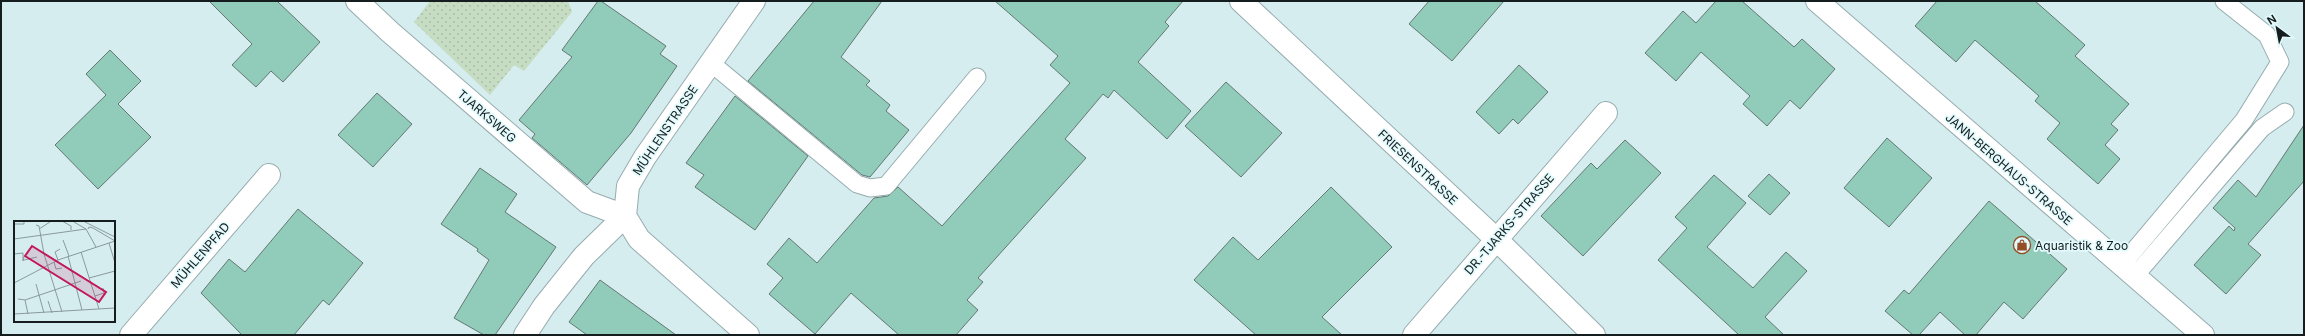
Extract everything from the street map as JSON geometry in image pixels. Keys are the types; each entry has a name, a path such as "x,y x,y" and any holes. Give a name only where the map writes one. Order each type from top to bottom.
{"street":[{"name":"TJARKSWEG","path":"357,1 390,32 587,202 625,216"},
{"name":"MÜHLENSTRASSE","path":"625,216 628,186 754,1"},
{"name":"FRIESENSTRASSE","path":"1241,1 1496,239 1594,335"},
{"name":"JANN-BERGHAUS-STRASSE","path":"1817,1 2127,271 2203,335"},
{"name":"DR.-TJARKS-STRASSE","path":"1414,335 1606,113"},
{"name":"MÜHLENPFAD","path":"131,335 269,175"},
{"path":"525,335 544,306 584,256 625,216 639,239 748,335"}],"lane":[{"path":"2127,271 2244,120 2280,62 2267,36 2224,1"},
{"path":"711,63 857,184 870,188 886,186 977,77"},
{"path":"2127,271 2262,128 2285,112"}],"green space":[{"path":"430,1 568,1 572,12 524,71 514,65 490,95 414,22"}],"building":[{"path":"209,1 277,1 320,42 283,82 271,71 256,87 232,65 252,44"},
{"path":"598,1 601,1 666,46 660,54 677,66 631,133 587,185 532,138 535,134 519,120 572,57 562,50"},
{"path":"814,1 882,1 841,57 870,81 866,85 890,105 886,111 909,130 870,177 862,175 748,81"},
{"path":"995,1 1183,1 1165,22 1169,26 1138,62 1191,111 1167,139 1114,90 1108,98 1103,94 1065,139 1086,158 978,278 983,282 967,300 978,310 956,335 899,335 851,293 815,334 769,294 783,278 767,264 789,238 817,263 874,198 888,196 898,187 942,226 1070,83 1050,65 1058,56"},
{"path":"1429,1 1504,1 1452,61 1409,24"},
{"path":"1716,1 1742,1 1794,47 1802,39 1835,69 1800,109 1790,100 1767,126 1743,104 1750,96 1701,52 1676,81 1645,53 1683,11 1696,23"},
{"path":"1937,1 2035,1 2085,45 2075,56 2129,104 2111,124 2118,130 2105,145 2120,159 2098,184 2047,139 2060,123 2035,101 2039,96 1975,40 1956,62 1915,26"},
{"path":"110,50 141,81 118,104 151,137 98,189 55,145 106,95 86,74"},
{"path":"1519,65 1548,92 1518,124 1513,119 1499,134 1476,112"},
{"path":"1226,82 1282,133 1241,177 1185,126"},
{"path":"377,93 412,124 373,167 338,135"},
{"path":"735,96 808,156 755,230 695,187 704,175 686,163"},
{"path":"2304,125 2304,181 2248,244 2261,255 2226,294 2194,265 2229,226 2234,231 2235,228 2213,208 2238,180 2256,197"},
{"path":"1887,138 1932,178 1889,227 1844,188"},
{"path":"1625,140 1661,173 1583,256 1541,216 1591,163 1597,169"},
{"path":"480,168 517,194 505,212 556,247 495,335 484,335 454,318 489,260 477,251 478,249 441,224"},
{"path":"1769,174 1790,193 1770,215 1748,196"},
{"path":"1714,175 1746,203 1707,247 1753,288 1786,252 1807,271 1765,317 1784,335 1739,335 1658,260 1687,228 1675,217"},
{"path":"1331,187 1392,247 1322,317 1342,335 1256,335 1194,280 1233,237 1258,260"},
{"path":"1989,201 2067,269 2023,319 2004,302 1976,335 1965,335 1940,312 1919,335 1913,335 1885,311 1904,290 1909,294"},
{"path":"298,209 363,263 329,305 323,300 294,335 242,335 201,293 229,259 245,272"},
{"path":"600,280 676,335 587,335 569,322"}],"place":[{"name":"Aquaristik & Zoo","path":"2022,245"}]}
